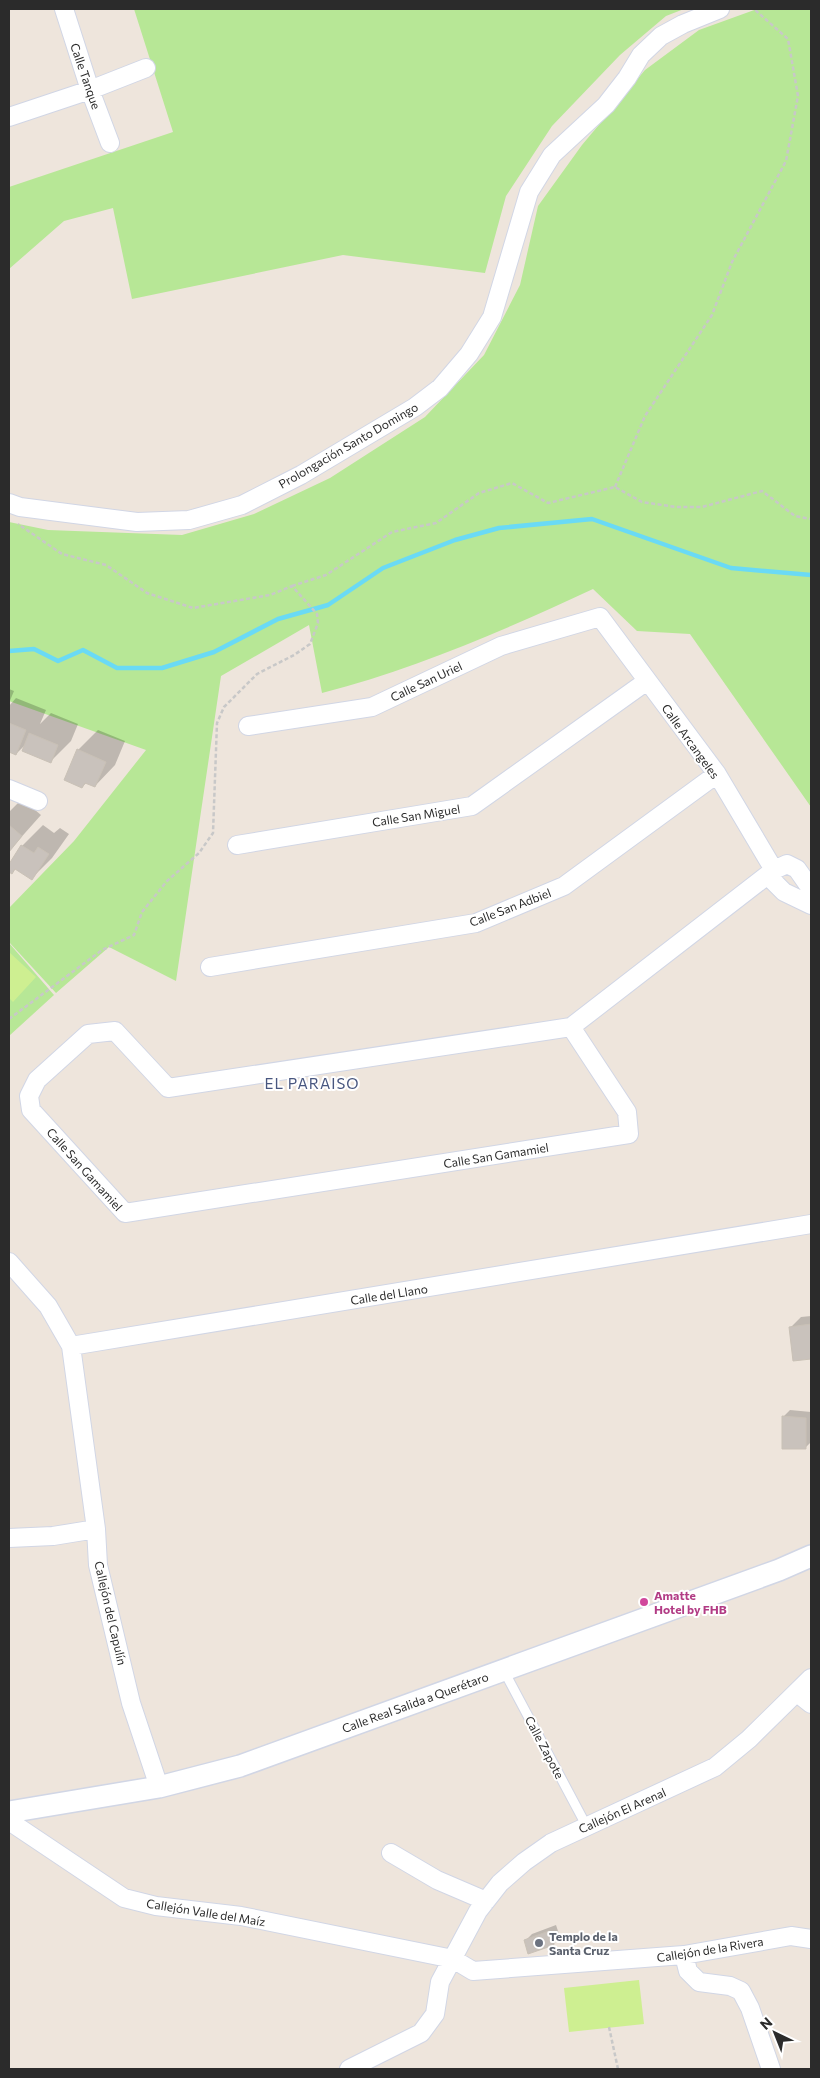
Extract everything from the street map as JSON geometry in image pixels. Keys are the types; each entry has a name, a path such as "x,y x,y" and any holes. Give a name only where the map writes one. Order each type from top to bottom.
{"street":[{"name":"Calle Tanque","path":"64,9 90,90 110,143"},
{"name":"Prolongación Santo Domingo","path":"9,503 20,507 137,522 189,520 242,505 302,475 416,407 440,388 469,354 492,317 529,192 552,155 606,105 627,78 641,55 661,36 683,24 720,9"},
{"path":"9,117 90,90 146,68"},
{"name":"Calle Arcangeles","path":"600,617 716,774 774,870 773,881 778,888 811,905"},
{"name":"Calle San Uriel","path":"248,726 372,707 501,646 600,617"},
{"name":"Calle San Miguel","path":"237,845 472,806 647,681"},
{"name":"Calle San Adbiel","path":"210,967 476,923 564,886 716,774"},
{"path":"9,789 38,802"},
{"path":"774,870 787,864 797,869 811,889"},
{"name":"Calle San Gamamiel","path":"571,1027 628,1112 629,1134 125,1213 31,1110 29,1096 36,1080 88,1034 101,1031 116,1031 168,1088 571,1027 774,870"},
{"name":"Calle del Llano","path":"71,1346 811,1224"},
{"path":"9,1262 48,1306 71,1346"},
{"name":"Callejón del Capulín","path":"71,1346 96,1529 98,1565 129,1694 159,1787"},
{"path":"9,1538 53,1536 96,1529"},
{"name":"Calle Real Salida a Querétaro","path":"9,1812 159,1787 240,1766 779,1570 811,1556"},
{"name":"Callejón El Arenal","path":"349,2069 421,2033 435,2014 440,1982 478,1912 500,1883 524,1862 550,1843 586,1825 715,1767 749,1738 811,1678"},
{"path":"796,1693 811,1704"},
{"name":"Callejón Valle del Maíz","path":"9,1821 124,1898 156,1906 241,1916 453,1959"},
{"path":"392,1853 437,1880 486,1901"},
{"name":"Callejón de la Rivera","path":"453,1959 473,1971 684,1955 791,1936 811,1939"},
{"path":"684,1955 688,1971 699,1982 730,1986 742,1991 750,2008 771,2069"}],"lane":[{"name":"Calle Zapote","path":"503,1669 586,1825"}],"path":[{"path":"616,487 645,416 712,315 732,262 786,161 798,96 788,39 754,9"},
{"path":"15,520 21,527 62,554 106,565 147,593 193,608 270,595 326,574 392,532 436,523 479,493 512,483 548,504 616,487 642,502 676,507 702,507 762,492 795,516 811,519"},
{"path":"9,1019 102,950 134,935 142,912 167,881 199,853 213,833 217,723 224,707 257,674 294,655 310,644 318,623 315,611 292,586"},
{"path":"609,2027 618,2069"}],"green space":[{"path":"134,9 684,9 666,16 620,55 552,126 506,196 485,273 343,255 132,299 113,208 64,221 9,269 9,187 173,132"},
{"path":"757,9 811,9 811,807 690,634 637,631 593,589 459,647 391,672 322,693 309,625 221,676 176,981 109,947 56,993 9,942 9,908 74,841 146,750 9,701 9,522 48,530 182,535 254,514 330,478 425,417 484,355 520,285 538,206 582,145 645,70 699,30"},
{"path":"9,943 54,995 9,1036"},
{"path":"9,952 36,977 13,1002 9,998"},
{"path":"639,1980 644,2024 569,2032 564,1988"}],"building":[{"path":"9,723 26,730 16,755 9,752"},
{"path":"29,733 58,745 51,763 22,751"},
{"path":"77,749 106,762 95,787 85,783 82,788 64,780"},
{"path":"9,825 22,836 9,852"},
{"path":"21,845 34,853 38,847 49,854 32,880 15,869 12,874 9,872 9,864"},
{"path":"811,1324 811,1359 793,1361 789,1327"},
{"path":"782,1416 806,1418 806,1449 782,1449"},
{"name":"Templo de la Santa Cruz","path":"549,1931 554,1945 528,1954 524,1940"}],"waterway":[{"path":"9,651 34,649 58,661 83,650 117,668 162,668 214,652 278,619 328,605 383,568 455,540 499,528 592,519 731,568 811,575"}],"place":[{"name":"Amatte Hotel by FHB","path":"644,1602"},
{"name":"Templo de la Santa Cruz","path":"539,1943"}],"district":[{"name":"EL PARAISO","path":"312,1083"}]}
